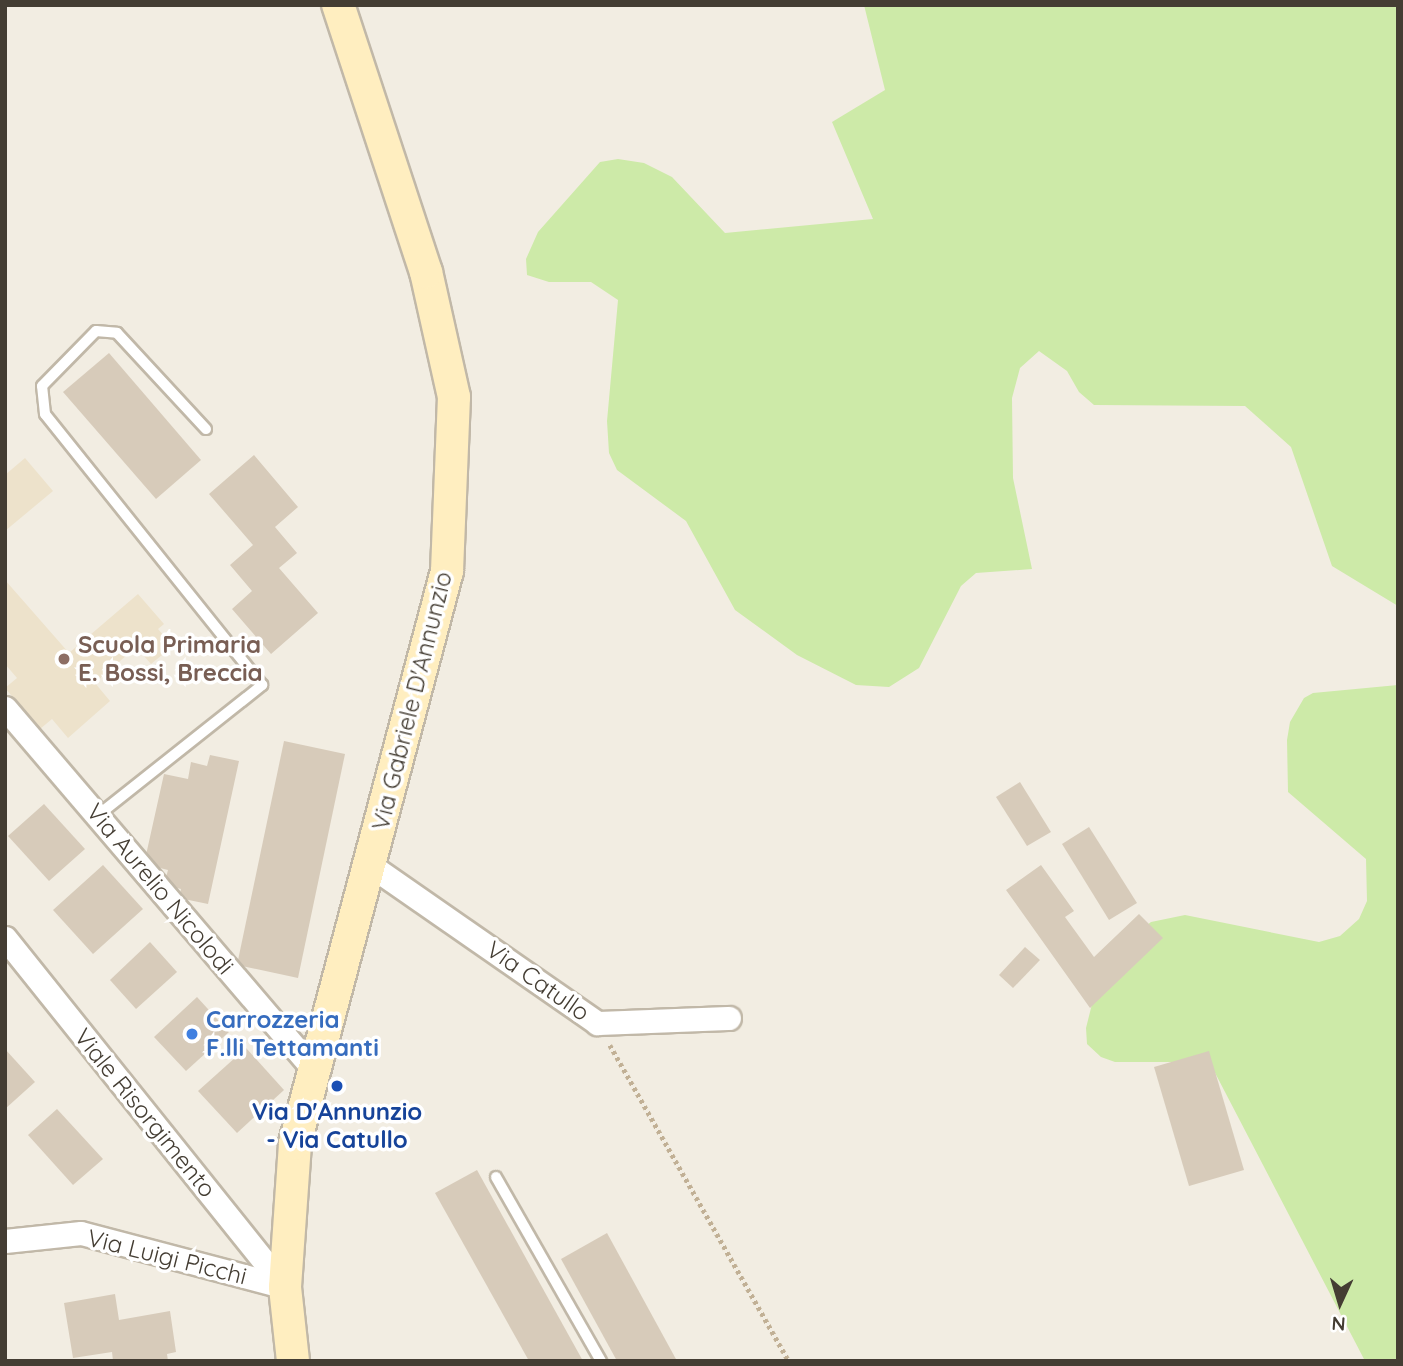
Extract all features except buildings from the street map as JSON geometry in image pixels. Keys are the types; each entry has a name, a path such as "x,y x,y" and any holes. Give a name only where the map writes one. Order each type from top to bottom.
{"main road":[{"name":"Via Gabriele D'Annunzio","path":"293,1361 285,1287 295,1143 447,571 454,397 426,272 338,5"}],"street":[{"name":"Via Aurelio Nicolodi","path":"5,708 314,1070"},
{"name":"Via Catullo","path":"370,865 597,1023 729,1018"},
{"name":"Viale Risorgimento","path":"5,938 285,1287"},
{"name":"Via Luigi Picchi","path":"5,1241 81,1233 285,1287"}],"lane":[{"path":"97,816 262,685 45,414 42,386 96,331 117,333 206,429"},
{"path":"496,1177 601,1361"}],"path":[{"path":"597,1023 789,1361"}],"shaded area":[{"path":"25,458 53,491 5,531 5,475"},
{"name":"Scuola Primaria E. Bossi, Breccia","path":"5,580 69,653 138,594 164,624 158,629 173,646 151,664 136,647 95,683 110,701 68,738 52,719 40,729 5,688 17,678 5,664"}],"green space":[{"path":"864,5 1398,5 1398,606 1332,566 1291,447 1245,406 1094,405 1079,392 1067,371 1039,351 1020,368 1012,398 1013,478 1032,569 976,573 961,586 919,668 889,687 856,685 797,655 735,610 686,521 617,470 609,453 607,421 618,300 591,282 549,282 527,275 526,259 538,232 600,162 618,159 644,163 672,177 725,233 873,219 832,122 885,90"},
{"path":"1398,685 1398,1361 1365,1361 1212,1067 1199,1062 1115,1062 1101,1057 1087,1044 1086,1028 1092,1004 1137,933 1151,922 1185,915 1319,942 1340,936 1359,919 1367,901 1366,859 1288,792 1287,740 1290,722 1304,698 1313,693"}],"place":[{"name":"Scuola Primaria E. Bossi, Breccia","path":"64,659"},
{"name":"Carrozzeria F.lli Tettamanti","path":"192,1034"},
{"name":"Via D'Annunzio - Via Catullo","path":"337,1086"}]}
